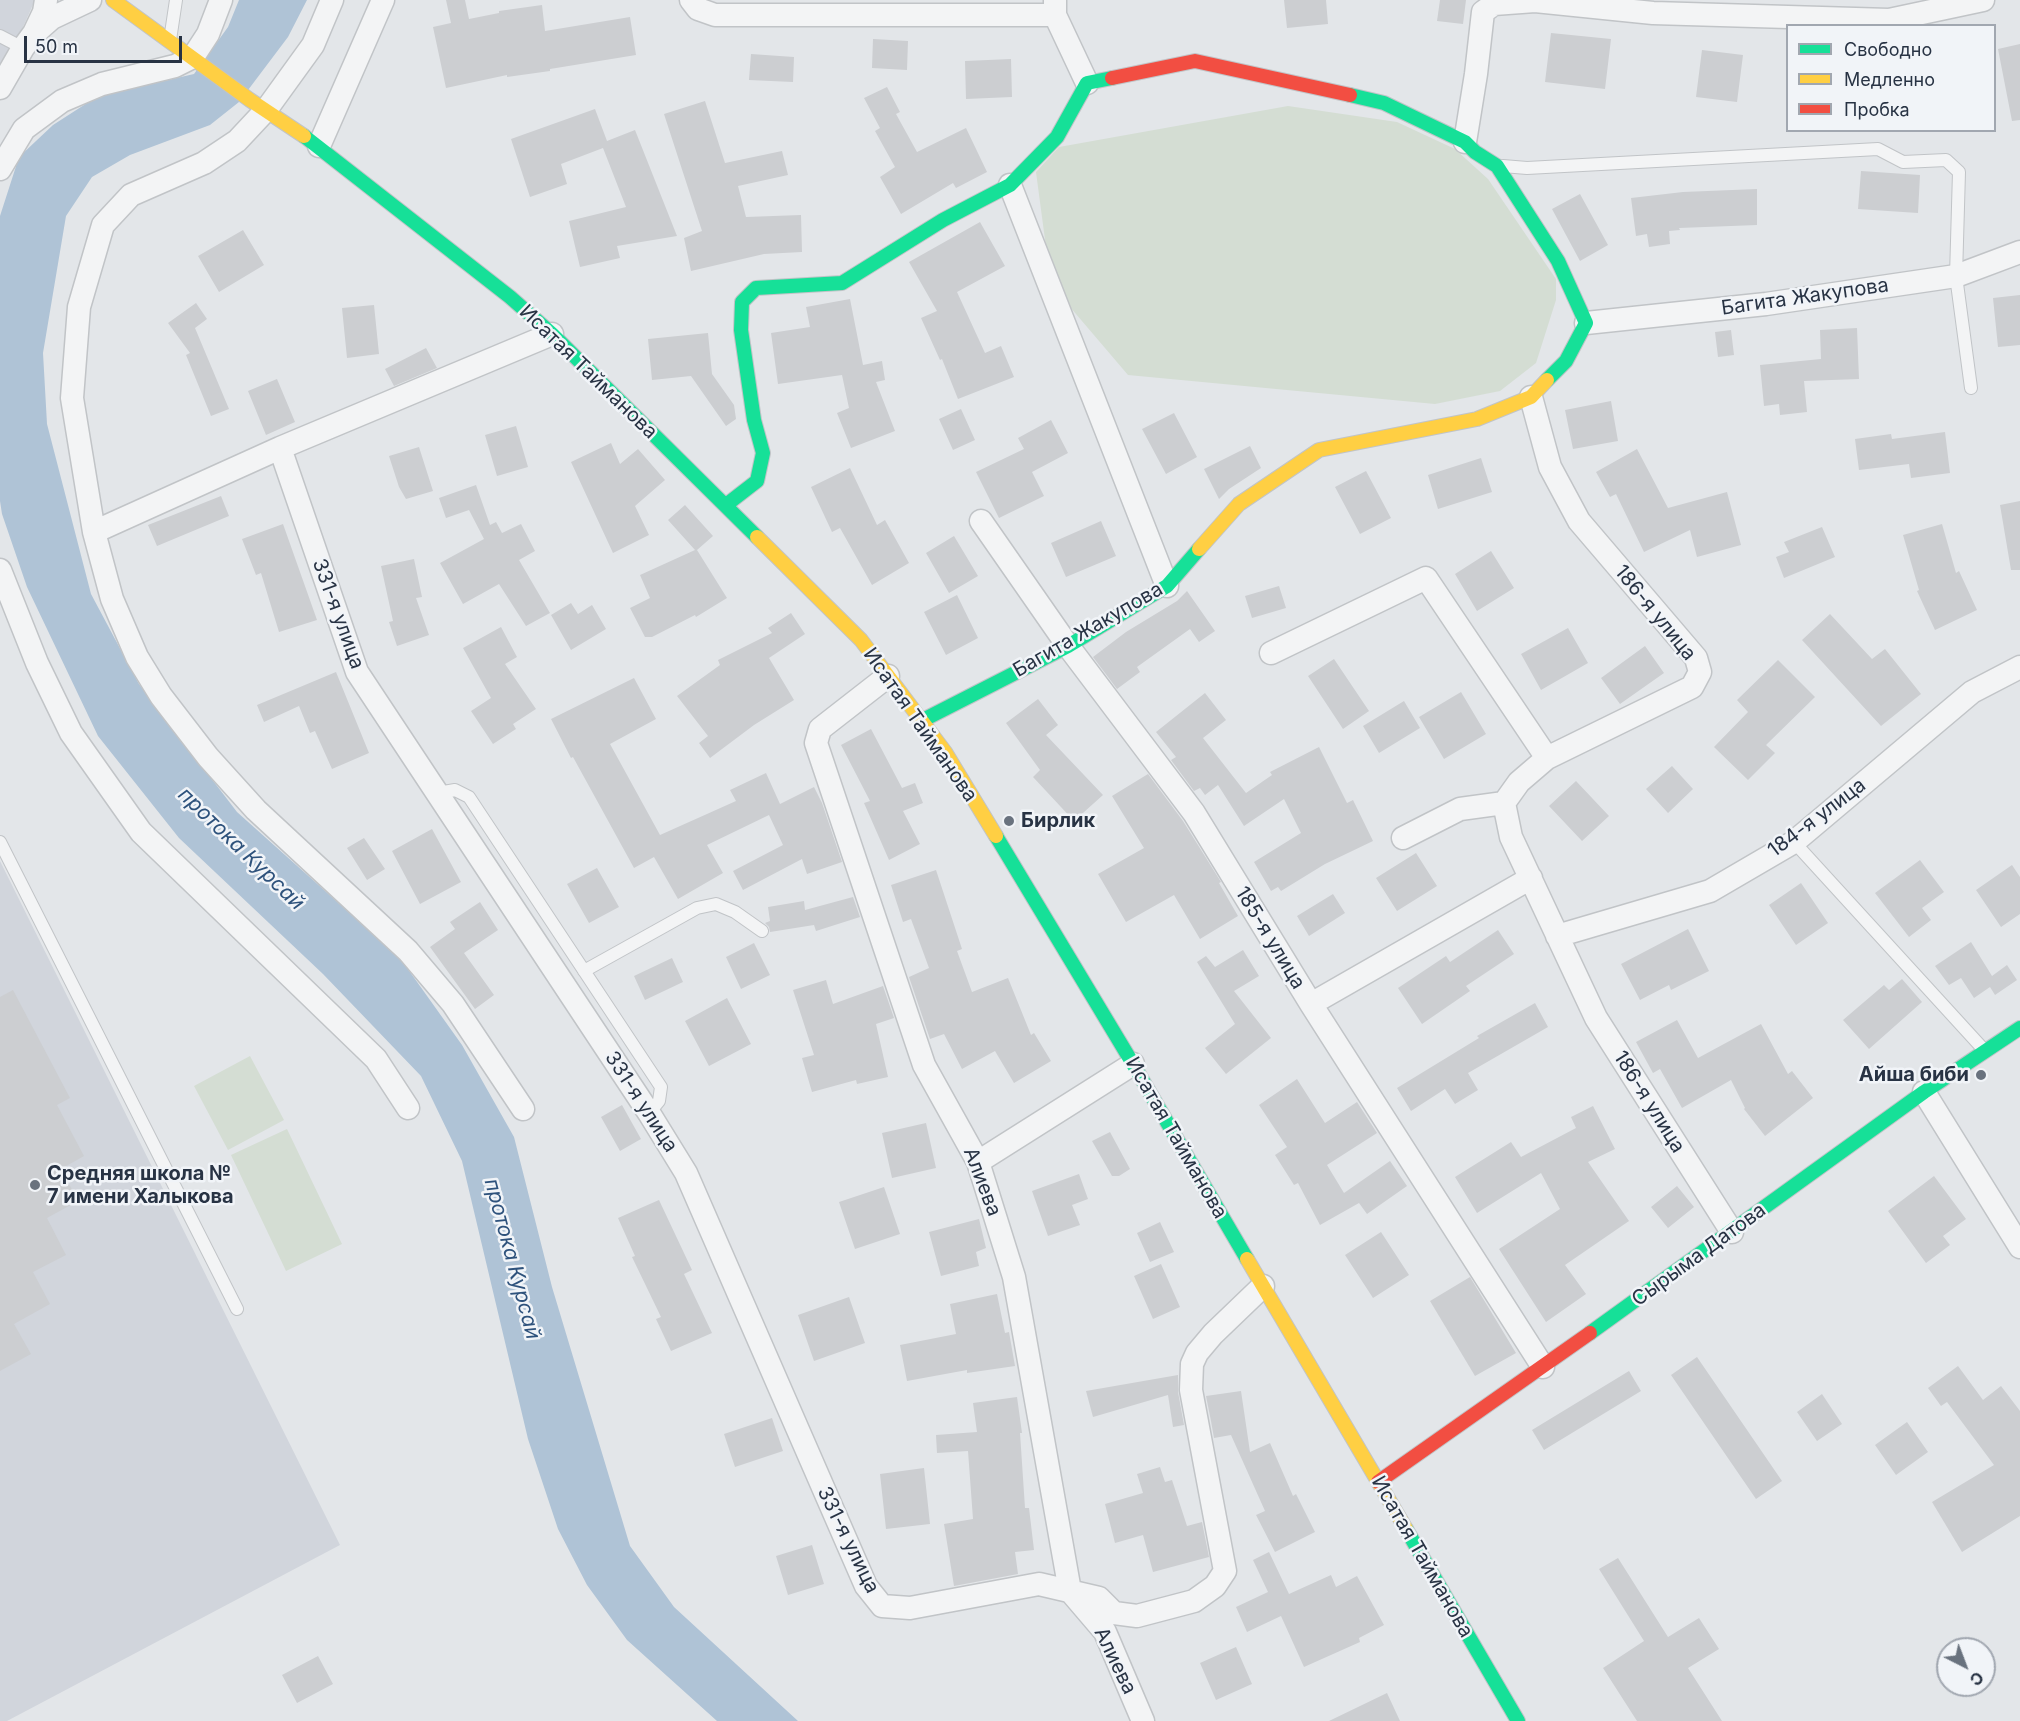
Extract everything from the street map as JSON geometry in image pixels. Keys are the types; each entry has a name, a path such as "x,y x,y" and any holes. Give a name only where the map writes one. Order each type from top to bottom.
{"street":[{"path":"0,88 44,12 46,0"},
{"path":"28,41 52,18 90,0"},
{"name":"Исатая Тайманова","path":"109,0 319,146 510,297 552,334 861,640 945,752 1133,1064 1518,1721"},
{"path":"0,169 24,129 62,101 102,84 174,66 193,57 208,34 220,0"},
{"path":"332,0 313,45 258,105 237,141 204,163 131,195 103,225 79,307 72,398 94,532 112,599 137,657 161,696 208,757 256,810 408,951 453,1004 523,1109"},
{"path":"319,146 383,0"},
{"path":"691,0 698,9 715,15 1055,7 1087,83"},
{"path":"1465,142 1483,12 1494,4 1535,1 1653,13 1889,20 1983,0"},
{"path":"726,506 757,481 764,453 754,420 741,330 742,303 756,288 842,283 943,220 1010,185 1057,137 1087,83 1195,61 1384,103 1465,142 1475,152 1497,166 1558,261 1586,323 1566,361 1531,397"},
{"path":"1010,185 1167,586"},
{"name":"Багита Жакупова","path":"1586,323 1766,304 1956,276 2020,252"},
{"path":"94,532 280,448 552,334"},
{"name":"Багита Жакупова","path":"921,721 1068,646 1167,586 1239,504 1319,450 1477,419 1531,397"},
{"name":"186-я улица","path":"1531,397 1550,467 1579,521 1696,658 1700,672 1692,687 1547,758 1519,782 1504,803 1511,837 1596,1018 1732,1232"},
{"name":"331-я улица","path":"280,448 357,672 540,947 686,1173 866,1586 882,1606 910,1608 1039,1584 1099,1598 1114,1613 1137,1616 1194,1601 1215,1586 1224,1571 1191,1390 1191,1364 1213,1334 1263,1286"},
{"name":"185-я улица","path":"981,521 1068,646 1194,813 1311,1004 1543,1367"},
{"path":"0,570 37,663 71,732 141,832 376,1059 408,1108"},
{"path":"1271,652 1426,578 1547,758"},
{"name":"184-я улица","path":"1557,936 1710,891 1794,842 1972,692 2020,667"},
{"name":"Алиева","path":"888,676 820,729 816,742 924,1065 978,1162 1014,1277 1070,1591 1105,1632 1143,1721"},
{"path":"1403,838 1460,809 1504,803"},
{"path":"1311,1004 1531,878"},
{"name":"Сырыма Датова","path":"1378,1482 1732,1232 1924,1092 2020,1028"},
{"path":"978,1162 1133,1064"},
{"path":"1924,1092 2020,1247"}],"lane":[{"path":"170,41 176,0"},
{"path":"0,36 28,41"},
{"path":"1497,166 1527,168 1878,149 1903,162 1946,160 1959,172 1956,276 1971,388"},
{"path":"438,793 455,790 469,797 661,1087 659,1101 649,1113"},
{"path":"0,842 237,1309"},
{"path":"1794,842 1986,1052"},
{"path":"584,971 697,908 716,904 735,912 762,931"},
{"path":"540,947 560,934"}],"shaded area":[{"path":"0,0 35,0 23,27 0,66"},
{"path":"1288,106 1397,122 1455,149 1488,179 1556,279 1556,300 1536,363 1500,391 1435,404 1128,375 1070,307 1046,247 1036,172 1059,147"},
{"path":"0,861 340,1545 7,1721 0,1721"},
{"path":"250,1056 284,1120 228,1150 194,1086"},
{"path":"287,1129 342,1244 286,1271 231,1155"}],"water":[{"name":"протока Курсай","path":"239,0 307,0 288,37 239,102 210,125 130,155 92,177 66,216 43,353 47,424 91,594 139,684 237,812 400,958 462,1045 514,1137 552,1287 630,1546 674,1607 798,1721 717,1721 627,1640 587,1585 558,1529 528,1439 462,1161 421,1076 323,974 179,838 98,736 27,587 2,514 0,501 0,216 19,157 53,125 98,96 194,74 228,27"}],"building":[{"path":"446,0 465,0 469,19 499,13 499,11 542,5 545,31 630,17 636,55 550,69 550,71 507,77 507,75 446,88 433,27 451,23"},
{"path":"1284,0 1326,0 1328,24 1287,28"},
{"path":"1440,0 1466,0 1463,24 1437,21"},
{"path":"1551,33 1611,39 1605,89 1545,82"},
{"path":"873,39 908,41 907,70 872,68"},
{"path":"2020,44 2020,120 2012,121 1998,49"},
{"path":"1702,50 1743,55 1737,102 1696,97"},
{"path":"751,54 794,57 793,82 749,80"},
{"path":"1011,59 1012,97 966,99 965,61"},
{"path":"887,87 900,112 896,114 917,152 966,128 987,172 956,188 953,183 901,214 880,177 895,167 875,131 880,128 864,98"},
{"path":"705,101 725,163 782,151 788,175 738,186 746,217 801,215 802,252 764,254 691,271 684,238 702,231 664,114"},
{"path":"595,109 607,141 635,130 677,236 617,246 620,258 580,267 569,221 626,207 603,148 561,164 567,184 530,197 511,139"},
{"path":"1861,171 1920,175 1918,213 1858,209"},
{"path":"1757,189 1757,225 1679,228 1680,230 1669,231 1670,244 1649,247 1647,234 1636,236 1631,198 1683,192"},
{"path":"1580,194 1608,245 1580,261 1552,209"},
{"path":"980,222 1005,266 957,292 985,353 1001,346 1014,377 958,399 942,359 940,360 921,318 937,311 909,262"},
{"path":"243,230 264,265 219,292 198,256"},
{"path":"2020,295 2020,345 1998,347 1993,298"},
{"path":"850,299 863,365 882,361 885,380 876,382 895,431 851,448 837,413 849,408 842,375 778,384 771,333 810,327 806,307"},
{"path":"196,303 207,319 195,328 229,409 211,416 186,355 190,353 168,323"},
{"path":"374,305 379,354 347,358 342,308"},
{"path":"1857,328 1859,379 1804,381 1807,412 1780,415 1779,404 1764,406 1760,365 1821,359 1820,330"},
{"path":"1731,330 1734,355 1718,357 1715,332"},
{"path":"708,333 712,374 734,405 736,419 726,426 691,376 652,380 648,339"},
{"path":"426,348 437,368 394,386 385,369"},
{"path":"277,379 295,422 266,435 248,391"},
{"path":"1611,401 1618,441 1573,449 1565,410"},
{"path":"961,409 975,440 953,450 939,419"},
{"path":"1174,413 1197,457 1166,474 1142,429"},
{"path":"1051,420 1068,453 1032,472 1044,496 999,518 976,472 1024,449 1018,438"},
{"path":"516,426 528,467 497,476 485,435"},
{"path":"1945,432 1950,473 1911,478 1909,464 1859,470 1855,439 1891,434 1892,439"},
{"path":"611,443 620,464 638,449 665,480 635,506 649,535 613,553 571,462"},
{"path":"1250,446 1261,468 1229,489 1219,499 1204,469"},
{"path":"419,447 433,491 406,499 399,487 389,456"},
{"path":"1637,449 1668,508 1727,492 1741,545 1697,557 1690,530 1644,552 1616,494 1610,497 1596,472"},
{"path":"1481,458 1492,492 1438,509 1428,475"},
{"path":"850,468 877,525 885,520 909,563 872,585 840,528 832,532 811,487"},
{"path":"1366,471 1391,518 1360,534 1335,487"},
{"path":"476,485 490,525 496,522 502,533 521,524 535,551 519,560 550,613 526,626 499,584 463,604 440,563 484,539 469,510 446,518 439,498"},
{"path":"221,496 229,516 157,546 148,525"},
{"path":"2020,501 2020,570 2011,570 2000,505"},
{"path":"685,505 713,536 697,550 727,598 696,617 695,615 652,637 645,637 630,608 650,598 640,575 695,550 668,520"},
{"path":"1101,521 1116,556 1066,577 1051,543"},
{"path":"283,524 317,620 279,632 261,573 256,575 242,539"},
{"path":"1942,524 1956,573 1959,571 1977,610 1935,630 1917,591 1919,590 1903,535"},
{"path":"1822,527 1835,557 1784,578 1776,557 1789,552 1784,542"},
{"path":"954,536 978,576 949,593 926,553"},
{"path":"1491,551 1514,588 1477,611 1455,574"},
{"path":"414,559 422,597 416,598 429,635 397,646 389,622 393,621 381,566"},
{"path":"1279,586 1286,608 1252,618 1245,596"},
{"path":"1187,591 1215,631 1199,642 1190,629 1137,667 1140,672 1117,689 1093,657 1126,632 1177,601"},
{"path":"957,595 978,638 946,655 924,612"},
{"path":"571,603 578,614 592,605 606,629 571,650 551,615"},
{"path":"791,613 805,634 769,658 794,700 754,725 710,758 699,743 708,736 677,696 720,665 718,660 772,633 768,628"},
{"path":"1830,614 1872,659 1885,649 1921,694 1881,726 1802,640"},
{"path":"501,627 517,657 505,664 536,709 513,724 516,729 493,744 471,711 491,698 463,648"},
{"path":"1568,628 1588,663 1541,690 1521,654"},
{"path":"1645,646 1664,673 1620,704 1601,678"},
{"path":"1334,659 1369,711 1343,729 1308,676"},
{"path":"1778,660 1815,697 1766,745 1775,753 1748,780 1714,747 1748,712 1737,700"},
{"path":"336,672 369,753 332,769 315,731 310,733 299,706 264,722 257,705"},
{"path":"634,678 656,719 610,744 660,835 736,801 730,790 766,773 780,804 814,787 822,803 842,862 807,874 802,859 743,890 733,871 783,845 769,815 707,845 723,873 678,899 654,857 634,868 551,719"},
{"path":"1461,692 1486,734 1444,759 1419,717"},
{"path":"1205,693 1226,720 1203,738 1246,793 1272,775 1270,772 1319,747 1347,803 1353,800 1373,841 1325,864 1281,891 1278,887 1271,891 1254,862 1301,833 1284,799 1244,826 1218,785 1205,795 1200,788 1194,791 1171,760 1176,757 1156,732"},
{"path":"1038,699 1058,725 1046,735 1103,795 1074,821 1033,777 1040,770 1006,723"},
{"path":"1404,701 1420,728 1379,753 1363,726"},
{"path":"871,729 902,788 915,783 923,803 903,811 920,844 889,860 864,803 870,801 841,745"},
{"path":"1672,766 1693,789 1668,813 1646,789"},
{"path":"1148,774 1183,821 1221,882 1219,883 1238,916 1200,939 1174,895 1126,922 1098,874 1144,848 1112,796"},
{"path":"1576,781 1609,816 1582,841 1549,806"},
{"path":"432,829 461,882 420,904 392,851"},
{"path":"364,838 385,869 367,880 347,848"},
{"path":"1416,853 1437,886 1397,911 1376,878"},
{"path":"1920,860 1944,892 1922,908 1931,920 1909,937 1875,893"},
{"path":"2012,865 2020,877 2020,914 2001,927 1976,890"},
{"path":"597,868 619,907 589,923 567,884"},
{"path":"936,870 962,949 957,951 972,992 1008,978 1031,1035 1034,1033 1051,1061 1014,1083 995,1051 962,1069 944,1034 930,1039 909,977 929,968 911,919 903,922 891,885"},
{"path":"1801,883 1828,923 1796,945 1769,905"},
{"path":"1333,894 1345,913 1309,936 1297,916"},
{"path":"853,897 860,917 816,931 814,925 770,932 765,923 770,921 768,907 804,901 805,910"},
{"path":"480,902 498,930 464,953 494,995 475,1009 430,947 455,929 450,922"},
{"path":"1688,929 1709,971 1671,990 1669,985 1640,1000 1621,964"},
{"path":"1498,930 1514,954 1466,986 1470,991 1422,1024 1398,988 1446,956 1450,962"},
{"path":"1971,942 1992,976 2007,965 2017,980 1995,995 1990,987 1974,998 1961,978 1949,985 1935,966"},
{"path":"754,943 770,975 741,989 726,957"},
{"path":"1243,950 1259,976 1234,991 1271,1038 1226,1074 1205,1048 1235,1024 1197,962 1206,956 1215,967"},
{"path":"672,958 683,982 645,1000 634,976"},
{"path":"1902,979 1922,1002 1869,1049 1843,1020 1884,985 1889,990"},
{"path":"826,980 833,1004 883,986 894,1018 876,1024 888,1077 857,1084 856,1080 812,1092 802,1058 814,1055 793,990"},
{"name":"Средняя школа № 7 имени Халыкова","path":"13,990 70,1098 57,1105 84,1156 61,1169 78,1201 47,1218 66,1255 33,1272 50,1304 14,1324 31,1354 0,1371 0,997"},
{"path":"727,998 751,1044 709,1066 685,1021"},
{"path":"1535,1003 1548,1027 1468,1073 1478,1090 1455,1104 1445,1089 1411,1111 1397,1088 1479,1038 1477,1036"},
{"path":"1677,1020 1698,1058 1761,1024 1788,1074 1792,1071 1813,1098 1765,1136 1744,1109 1731,1080 1682,1108 1660,1069 1653,1073 1636,1042"},
{"path":"1297,1079 1325,1123 1357,1102 1377,1133 1327,1165 1344,1193 1390,1161 1407,1186 1367,1214 1359,1203 1320,1225 1298,1183 1294,1185 1275,1155 1287,1147 1259,1105"},
{"path":"622,1105 641,1139 620,1151 601,1117"},
{"path":"1593,1106 1615,1149 1588,1162 1629,1221 1565,1265 1586,1294 1546,1322 1499,1249 1560,1209 1541,1173 1477,1213 1455,1177 1511,1142 1521,1157 1576,1128 1571,1117"},
{"path":"926,1123 936,1168 892,1178 882,1133"},
{"path":"1110,1132 1130,1169 1119,1176 1112,1176 1092,1141"},
{"path":"1079,1174 1088,1199 1072,1205 1080,1225 1048,1236 1032,1191"},
{"path":"1934,1176 1966,1219 1943,1236 1950,1245 1926,1263 1888,1211"},
{"path":"1677,1186 1694,1207 1668,1228 1651,1207"},
{"path":"884,1187 900,1234 855,1249 839,1202"},
{"path":"659,1200 692,1270 684,1274 712,1333 671,1351 656,1319 661,1317 632,1257 635,1256 618,1218"},
{"path":"979,1219 986,1248 976,1252 979,1266 941,1276 929,1232"},
{"path":"1160,1222 1174,1252 1150,1262 1137,1233"},
{"path":"1381,1232 1409,1275 1373,1298 1345,1255"},
{"path":"1161,1264 1180,1307 1153,1319 1134,1276"},
{"path":"1470,1277 1516,1353 1475,1376 1430,1301"},
{"path":"997,1294 1005,1333 1009,1332 1015,1366 967,1373 967,1370 907,1381 900,1345 956,1334 950,1304"},
{"path":"849,1297 865,1343 814,1361 798,1315"},
{"path":"1697,1357 1782,1481 1756,1499 1671,1375"},
{"path":"1958,1366 1983,1400 2001,1386 2020,1411 2020,1516 1962,1552 1932,1502 1994,1465 1947,1402 1941,1406 1928,1388"},
{"path":"1629,1371 1641,1391 1544,1450 1532,1430"},
{"path":"1178,1375 1178,1392 1184,1425 1173,1427 1168,1395 1093,1417 1086,1391"},
{"path":"1241,1391 1250,1452 1270,1443 1293,1496 1296,1494 1315,1532 1275,1552 1256,1515 1265,1511 1231,1435 1214,1438 1206,1396"},
{"path":"1822,1394 1842,1424 1817,1441 1797,1412"},
{"path":"1017,1397 1022,1433 1020,1433 1025,1508 1029,1508 1034,1550 1015,1552 1018,1574 954,1586 944,1524 973,1519 968,1451 937,1453 936,1435 977,1432 973,1403"},
{"path":"772,1418 783,1451 735,1467 724,1434"},
{"path":"1907,1422 1928,1452 1896,1475 1875,1445"},
{"path":"1160,1467 1165,1482 1172,1480 1187,1526 1202,1522 1209,1557 1153,1572 1143,1535 1115,1543 1105,1504 1143,1493 1137,1474"},
{"path":"924,1468 930,1524 886,1529 880,1474"},
{"path":"812,1545 824,1584 788,1595 776,1556"},
{"path":"1269,1552 1289,1594 1331,1575 1336,1587 1357,1576 1384,1625 1359,1638 1360,1642 1304,1667 1281,1616 1247,1632 1236,1607 1268,1592 1253,1560"},
{"path":"1618,1558 1668,1637 1699,1618 1719,1649 1688,1668 1722,1721 1637,1721 1603,1668 1644,1641 1599,1569"},
{"path":"1236,1647 1252,1684 1216,1700 1200,1663"},
{"path":"318,1656 333,1684 297,1703 282,1675"},
{"path":"1387,1693 1400,1721 1329,1721"}],"traffic: fast":[{"path":"726,505 757,481 763,453 754,420 741,330 742,302 756,288 842,283 943,220 1010,185 1057,137 1087,83 1112,78"},
{"path":"1350,95 1384,103 1465,142 1475,152 1497,166 1558,261 1586,323 1566,361 1547,380"},
{"path":"304,136 510,297 552,334 757,537"},
{"path":"921,721 1068,646 1167,586 1199,549"},
{"path":"996,836 1247,1259"},
{"path":"1590,1333 1924,1092 2020,1028"},
{"path":"1406,1529 1518,1721"}],"traffic: slow":[{"path":"113,0 250,100 304,136"},
{"path":"1199,549 1239,504 1319,450 1477,419 1531,397 1547,380"},
{"path":"757,537 861,640 945,752 996,836"},
{"path":"1247,1259 1406,1529"}],"traffic: jam":[{"path":"1112,78 1195,61 1350,95"},
{"path":"1378,1482 1590,1333"}],"place":[{"name":"Бирлик","path":"1009,821"},
{"name":"Айша биби","path":"1981,1075"},
{"name":"Средняя школа № 7 имени Халыкова","path":"35,1185"}]}
